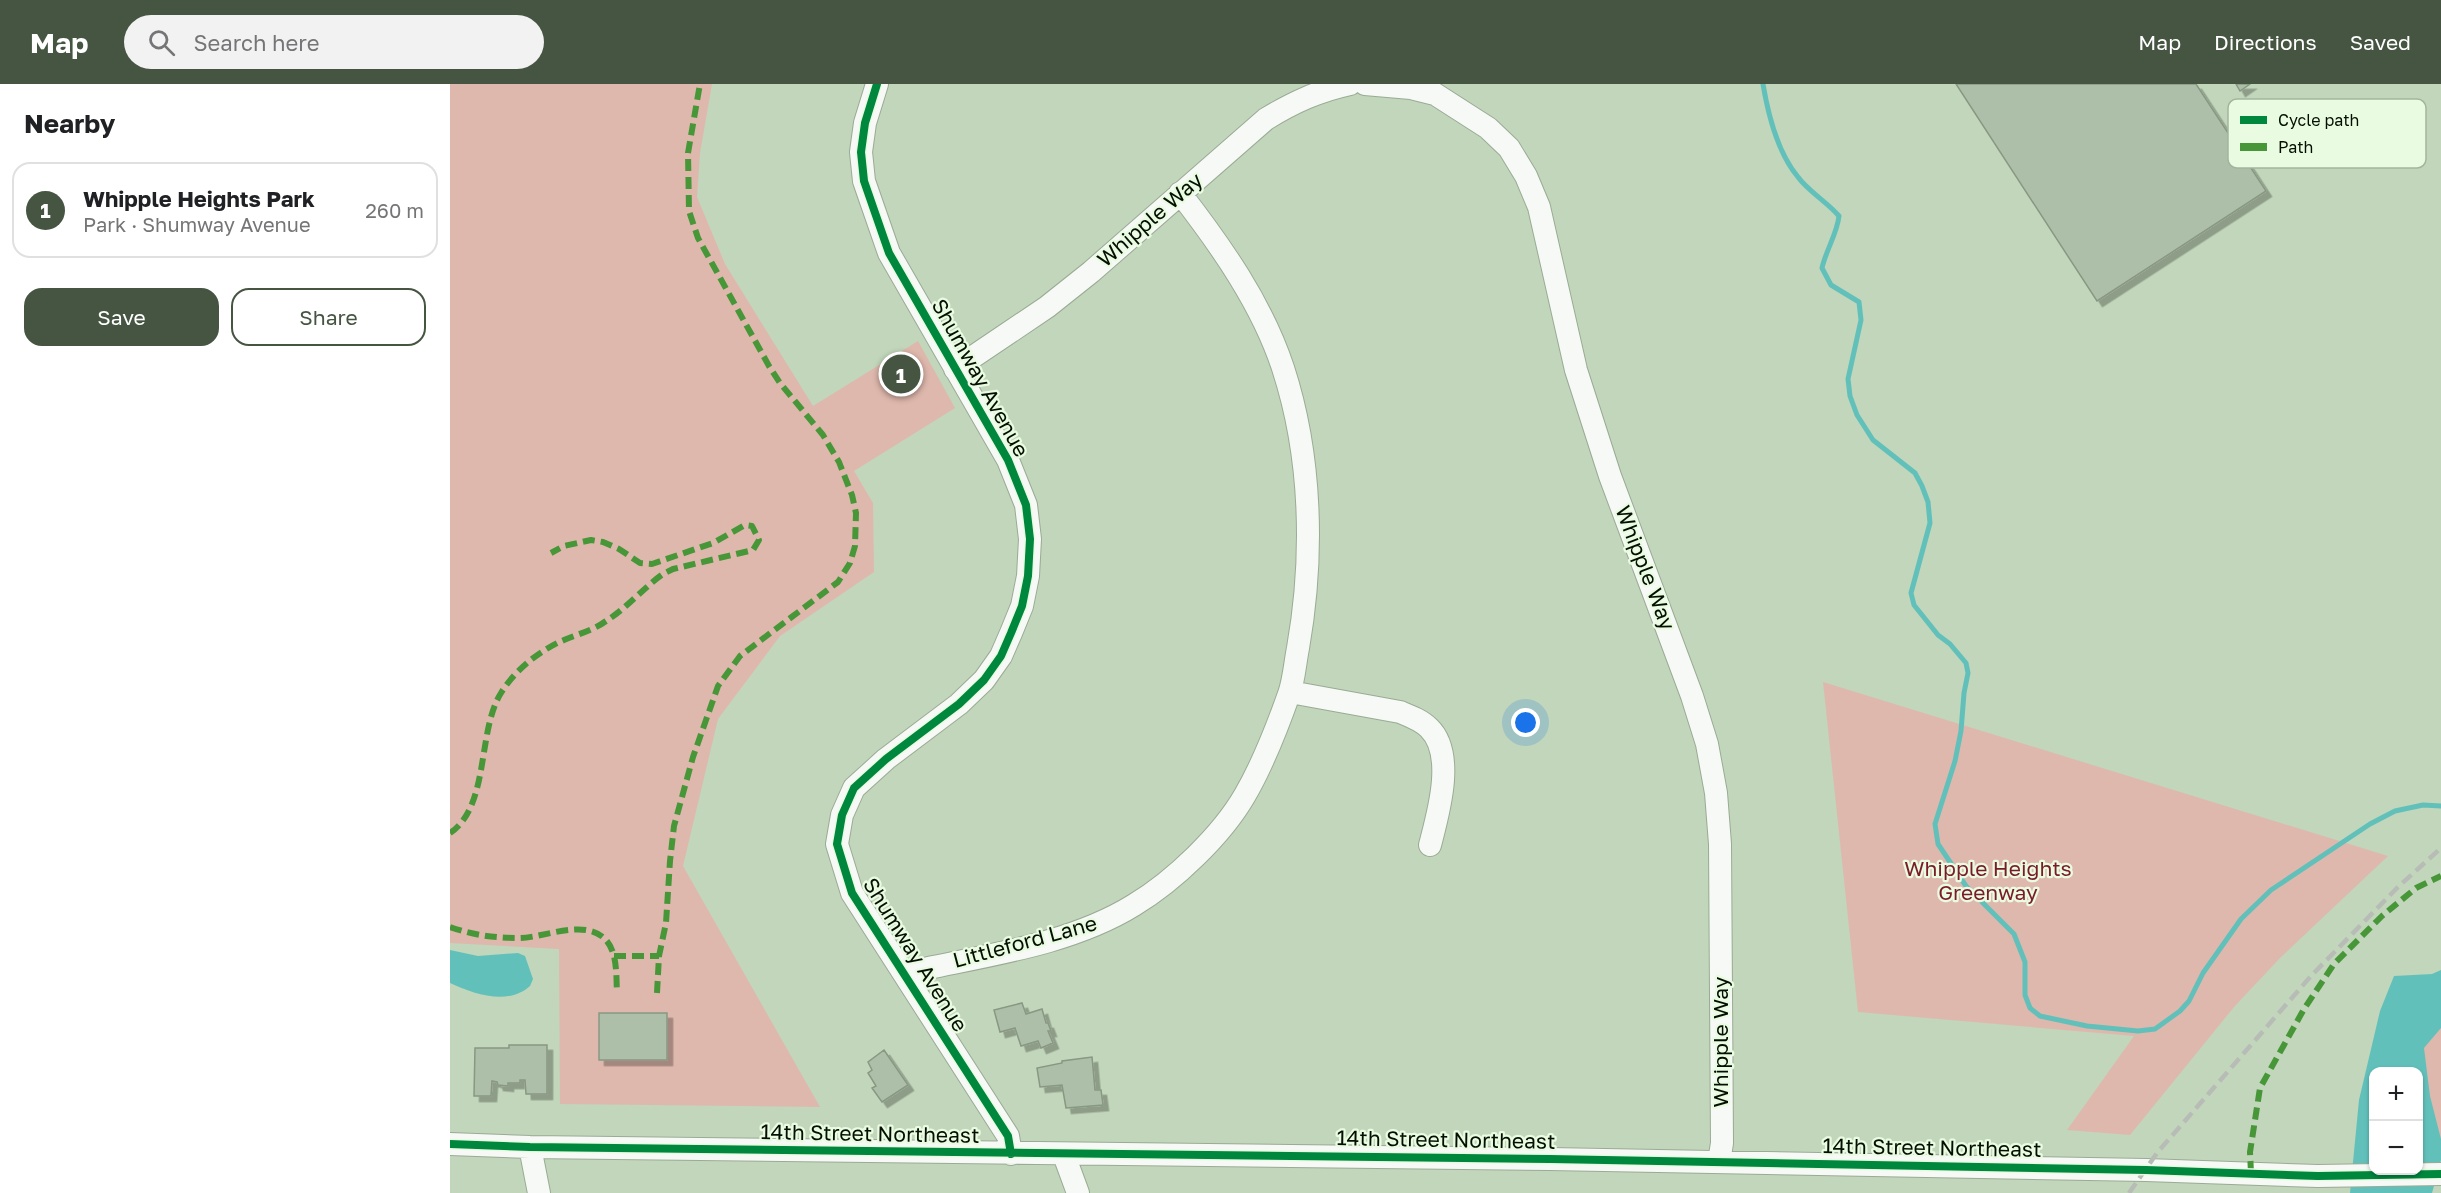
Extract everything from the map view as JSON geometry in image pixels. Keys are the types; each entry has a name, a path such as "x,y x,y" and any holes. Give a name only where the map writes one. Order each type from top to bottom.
{"street":[{"name":"Shumway Avenue","path":"877,84 865,123 861,152 864,181 889,253 1008,460 1026,505 1030,540 1028,576 1022,606 1000,656 984,680 959,704 868,774 854,788 842,815 837,844 852,893 1008,1136 1011,1154"},
{"name":"Whipple Way","path":"955,369 1047,306 1090,272 1266,119 1295,101 1321,90 1350,84"},
{"name":"Whipple Way","path":"1365,84 1411,88 1435,94 1488,128 1509,148 1526,176 1539,207 1576,370 1610,476 1685,675 1707,744 1716,793 1720,844 1722,1143 1719,1162"},
{"name":"Littleford Lane","path":"905,973 1089,929 1136,905 1178,872 1215,835 1244,796 1290,692 1304,614 1309,548 1306,486 1296,421 1283,368 1262,317 1234,269 1180,193"},
{"path":"1290,692 1400,712 1417,719 1430,729 1442,758 1442,801 1430,845"},
{"name":"14th Street Northeast","path":"450,1144 1064,1155 1719,1162 2146,1170 2319,1176 2441,1174"},
{"path":"530,1147 539,1193"},
{"path":"1064,1155 1077,1193"}],"green space":[{"path":"450,84 712,84 700,153 697,197 725,264 813,406 918,341 955,408 854,471 873,503 874,572 780,636 718,719 683,866 820,1107 560,1104 559,949 450,943"},
{"name":"Whipple Heights Greenway","path":"1823,682 2388,856 2280,958 2234,1007 2130,1135 2067,1130 2134,1036 1858,1012"},
{"path":"2441,986 2441,1154 2423,1090 2423,1067 2385,1067"}],"water":[{"path":"450,950 478,956 518,953 525,956 533,979 530,986 512,996 491,996 470,991 450,983"},
{"path":"2441,970 2441,1028 2424,1048 2430,1096 2441,1139 2441,1160 2432,1193 2350,1193 2359,1100 2380,1011 2394,976 2432,974"}],"building":[{"path":"1956,84 2196,84 2228,133 2228,168 2251,168 2266,191 2097,301"},
{"path":"2236,84 2250,84 2240,91"},
{"path":"1022,1003 1026,1014 1042,1009 1053,1043 1041,1048 1038,1041 1021,1046 1015,1028 1000,1032 994,1010"},
{"path":"599,1013 667,1013 667,1060 599,1060"},
{"path":"509,1045 547,1045 547,1094 526,1094 525,1080 520,1080 520,1083 508,1083 508,1086 498,1085 497,1082 492,1081 491,1096 474,1096 475,1048 509,1048"},
{"path":"884,1050 908,1085 882,1102 872,1088 876,1086 868,1073 872,1070 868,1062"},
{"path":"1092,1057 1095,1090 1101,1090 1103,1105 1066,1108 1062,1085 1040,1087 1037,1068 1062,1063 1062,1061"}],"waterway":[{"path":"1763,84 1775,133 1785,157 1802,182 1839,216 1822,268 1831,285 1859,302 1861,320 1848,379 1850,396 1857,415 1873,440 1915,473 1928,502 1930,523 1911,593 1914,605 1938,635 1950,644 1966,663 1968,673 1961,731 1955,761 1935,824 1938,844 1966,886 2014,934 2025,962 2025,995 2030,1008 2040,1016 2087,1026 2138,1031 2155,1029 2180,1011 2189,1001 2203,973 2241,919 2271,890 2370,824 2395,811 2423,805 2441,806"}],"railway":[{"path":"2129,1193 2157,1153 2311,976 2398,887 2441,848"}],"marked path":[{"path":"657,993 659,956 666,923 674,826 693,757 718,686 740,656 838,582 850,563 855,546 856,513 852,495 839,462 823,435 780,383 769,366 698,238 689,211 688,153 700,84"},
{"path":"450,833 463,821 471,805 494,709 501,693 521,669 537,655 555,644 601,624 663,574 673,569 753,550 759,540 752,526 745,525 713,543 652,564 640,563 619,549 591,540 564,546 551,553"},
{"path":"2251,1173 2250,1152 2260,1088 2304,1009 2334,964 2382,916 2416,888 2441,876"},
{"path":"450,927 475,934 510,938 575,929 596,933 605,939 612,951 616,964 617,993"},
{"path":"614,956 659,956"}],"cycle path":[{"path":"877,84 865,123 861,152 864,181 889,253 1008,460 1026,505 1030,539 1028,576 1022,606 1001,656 984,680 959,704 886,759 854,788 842,815 837,844 852,893 1008,1136 1011,1154"},
{"path":"450,1144 530,1147 1550,1159 2146,1170 2318,1176 2441,1174"}],"place":[{"name":"Whipple Heights Park","path":"901,374"}]}
